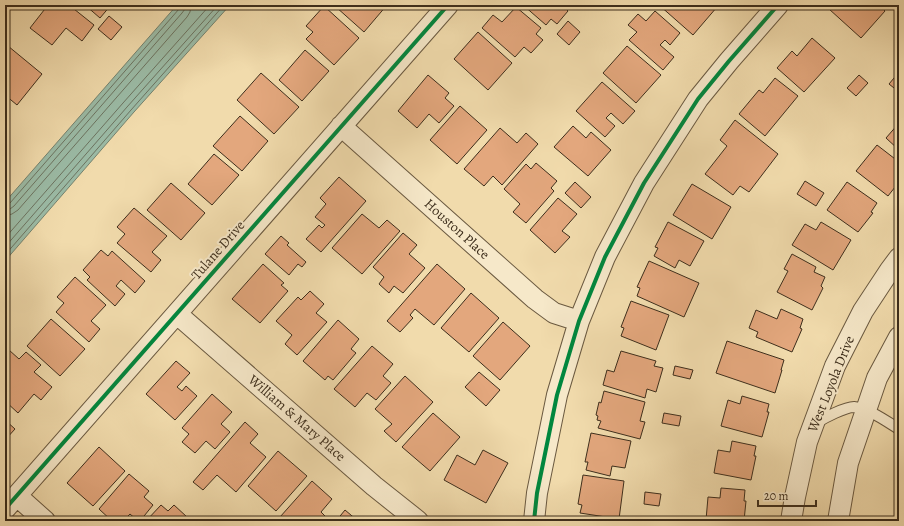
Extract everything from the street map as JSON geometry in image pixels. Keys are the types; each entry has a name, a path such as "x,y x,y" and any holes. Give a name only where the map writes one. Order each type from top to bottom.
{"street":[{"name":"Tulane Drive","path":"11,502 448,5"},
{"path":"534,521 537,493 557,395 579,321 605,257 649,176 698,99 778,5"},
{"name":"Houston Place","path":"341,126 535,299 554,313 579,321"},
{"name":"West Loyola Drive","path":"791,521 807,442 835,366 863,311 899,258"},
{"name":"William & Mary Place","path":"177,314 374,486 418,521"},
{"path":"838,521 848,463 877,378 899,338"},
{"path":"11,502 45,521"}],"lane":[{"path":"814,423 853,407 867,410 899,428"}],"water":[{"path":"177,5 230,5 134,112 5,261 5,202"}],"building":[{"path":"48,5 69,5 94,25 82,41 66,28 52,45 30,28"},
{"path":"85,5 111,5 100,18"},
{"path":"338,5 387,5 364,32 336,7"},
{"path":"523,5 562,5 568,11 557,24 551,19 546,25"},
{"path":"659,5 715,5 717,7 693,35"},
{"path":"833,5 879,5 885,11 861,38 829,9"},
{"path":"324,6 359,38 334,65 306,39 313,32 306,26"},
{"path":"516,7 541,28 536,34 543,40 531,53 524,47 515,57 482,28 493,15 502,22"},
{"path":"655,11 680,33 670,45 665,40 660,45 674,57 663,70 629,40 637,32 628,25 638,14 646,21"},
{"path":"109,16 122,27 111,40 98,29"},
{"path":"568,21 580,32 569,45 557,34"},
{"path":"478,32 512,63 488,90 454,59"},
{"path":"812,38 835,58 804,92 777,68 792,51 797,56"},
{"path":"8,46 42,74 17,105 5,95 5,49"},
{"path":"627,46 661,75 636,103 603,73"},
{"path":"305,50 329,71 302,101 279,80"},
{"path":"899,72 899,92 889,84"},
{"path":"261,73 299,107 274,134 237,100"},
{"path":"428,75 449,93 445,98 454,106 439,123 429,114 417,128 398,111"},
{"path":"859,75 868,83 856,96 847,88"},
{"path":"775,78 798,96 765,136 739,114 759,90 763,93"},
{"path":"602,82 635,111 623,124 611,113 606,118 615,126 605,137 576,111"},
{"path":"460,106 487,130 457,164 430,140"},
{"path":"240,116 268,141 242,171 213,146"},
{"path":"735,120 778,154 749,192 740,186 733,195 705,174 727,146 720,140"},
{"path":"899,123 899,150 886,138"},
{"path":"573,126 586,138 591,132 611,150 588,176 554,147"},
{"path":"500,128 517,143 526,133 538,144 502,185 493,176 484,186 464,169"},
{"path":"877,145 899,162 899,182 888,196 856,171"},
{"path":"214,154 239,175 212,205 188,184"},
{"path":"536,163 557,181 551,188 554,191 526,223 513,212 520,204 504,189 526,164 531,169"},
{"path":"339,177 366,201 321,252 306,239 319,225 322,228 325,225 315,217 326,204 320,198"},
{"path":"805,181 824,193 816,206 797,194"},
{"path":"575,182 591,197 581,208 565,193"},
{"path":"847,182 877,203 871,212 873,213 858,232 827,210"},
{"path":"171,183 205,213 181,240 147,210"},
{"path":"692,184 731,207 712,239 673,215"},
{"path":"558,198 577,214 562,231 570,237 555,253 530,230"},
{"path":"134,208 167,236 152,252 161,260 151,272 117,243 125,234 117,227"},
{"path":"362,214 379,228 387,220 400,231 362,274 332,248"},
{"path":"668,222 704,241 690,266 679,260 675,268 654,256 658,248 655,247"},
{"path":"821,222 851,240 833,270 792,245 805,224 816,230"},
{"path":"403,233 417,245 409,254 425,268 403,293 394,286 389,293 379,284 384,277 373,267"},
{"path":"281,236 289,243 287,245 306,262 302,267 298,264 289,275 265,254"},
{"path":"101,250 108,256 112,251 145,281 135,293 121,280 116,286 125,294 115,306 87,280 90,277 83,270"},
{"path":"792,254 816,267 814,272 825,277 821,286 823,288 812,310 777,292 788,271 784,269"},
{"path":"649,261 699,283 684,317 637,296 640,288 637,287"},
{"path":"263,264 284,283 281,285 288,291 260,323 232,299"},
{"path":"437,264 465,289 434,325 415,309 410,315 413,318 400,332 387,321"},
{"path":"75,277 106,305 91,321 100,329 89,342 56,312 64,303 57,297"},
{"path":"310,291 324,304 316,313 327,322 297,355 285,344 292,335 276,321 298,297 301,300"},
{"path":"471,293 499,318 469,352 441,328"},
{"path":"631,301 669,315 656,350 621,336 624,328 621,327"},
{"path":"781,309 803,319 800,328 802,329 792,352 756,337 758,332 749,328 756,310 777,319"},
{"path":"51,319 85,349 60,376 27,346"},
{"path":"338,320 359,339 351,349 356,353 333,380 328,376 325,380 303,361"},
{"path":"503,322 530,346 500,380 473,356"},
{"path":"727,341 784,360 775,393 716,373"},
{"path":"372,346 393,364 383,376 391,383 376,400 367,393 355,407 334,389"},
{"path":"9,350 19,359 26,352 41,365 34,372 52,387 41,400 34,394 18,413 5,401 5,355"},
{"path":"621,351 656,361 654,366 663,368 656,392 647,389 645,398 603,385 607,370 614,372"},
{"path":"176,361 190,373 177,387 182,391 186,386 197,396 175,420 146,394"},
{"path":"675,366 693,370 690,379 673,375"},
{"path":"479,372 500,390 486,406 465,387"},
{"path":"405,376 433,402 396,442 384,431 392,424 375,409"},
{"path":"604,391 645,402 640,421 645,422 640,439 598,428 601,421 597,420 598,416 596,415 599,402 601,403"},
{"path":"212,394 232,412 221,424 230,432 215,449 206,441 195,453 182,442 189,434 182,428"},
{"path":"742,396 769,404 767,412 769,412 762,437 721,426 728,400 740,404"},
{"path":"433,413 460,437 430,471 402,447"},
{"path":"664,413 681,416 679,426 662,423"},
{"path":"5,420 15,429 5,440"},
{"path":"245,422 258,434 250,443 266,457 236,492 217,475 203,490 193,482"},
{"path":"591,433 631,441 625,468 612,466 610,476 586,470 588,462 585,462"},
{"path":"732,441 756,446 754,456 756,456 751,480 714,473 718,450 730,452"},
{"path":"99,447 125,471 93,506 67,483"},
{"path":"483,450 508,463 486,503 444,480 457,455 475,465"},
{"path":"278,451 307,476 276,511 248,486"},
{"path":"129,474 149,491 144,497 153,505 140,521 130,514 123,521 112,521 99,509"},
{"path":"583,475 624,481 619,519 580,513 582,505 578,504"},
{"path":"312,481 332,499 321,512 329,521 285,521 280,517"},
{"path":"721,488 745,490 744,501 746,501 744,521 706,520 708,497 720,498"},
{"path":"645,492 661,494 659,506 644,504"},
{"path":"161,505 168,511 174,505 187,517 184,521 146,521"},
{"path":"345,510 358,521 336,521"}],"cycle path":[{"path":"5,509 448,5"},
{"path":"534,521 537,493 557,395 579,321 605,257 644,183 698,99 778,5"}]}
